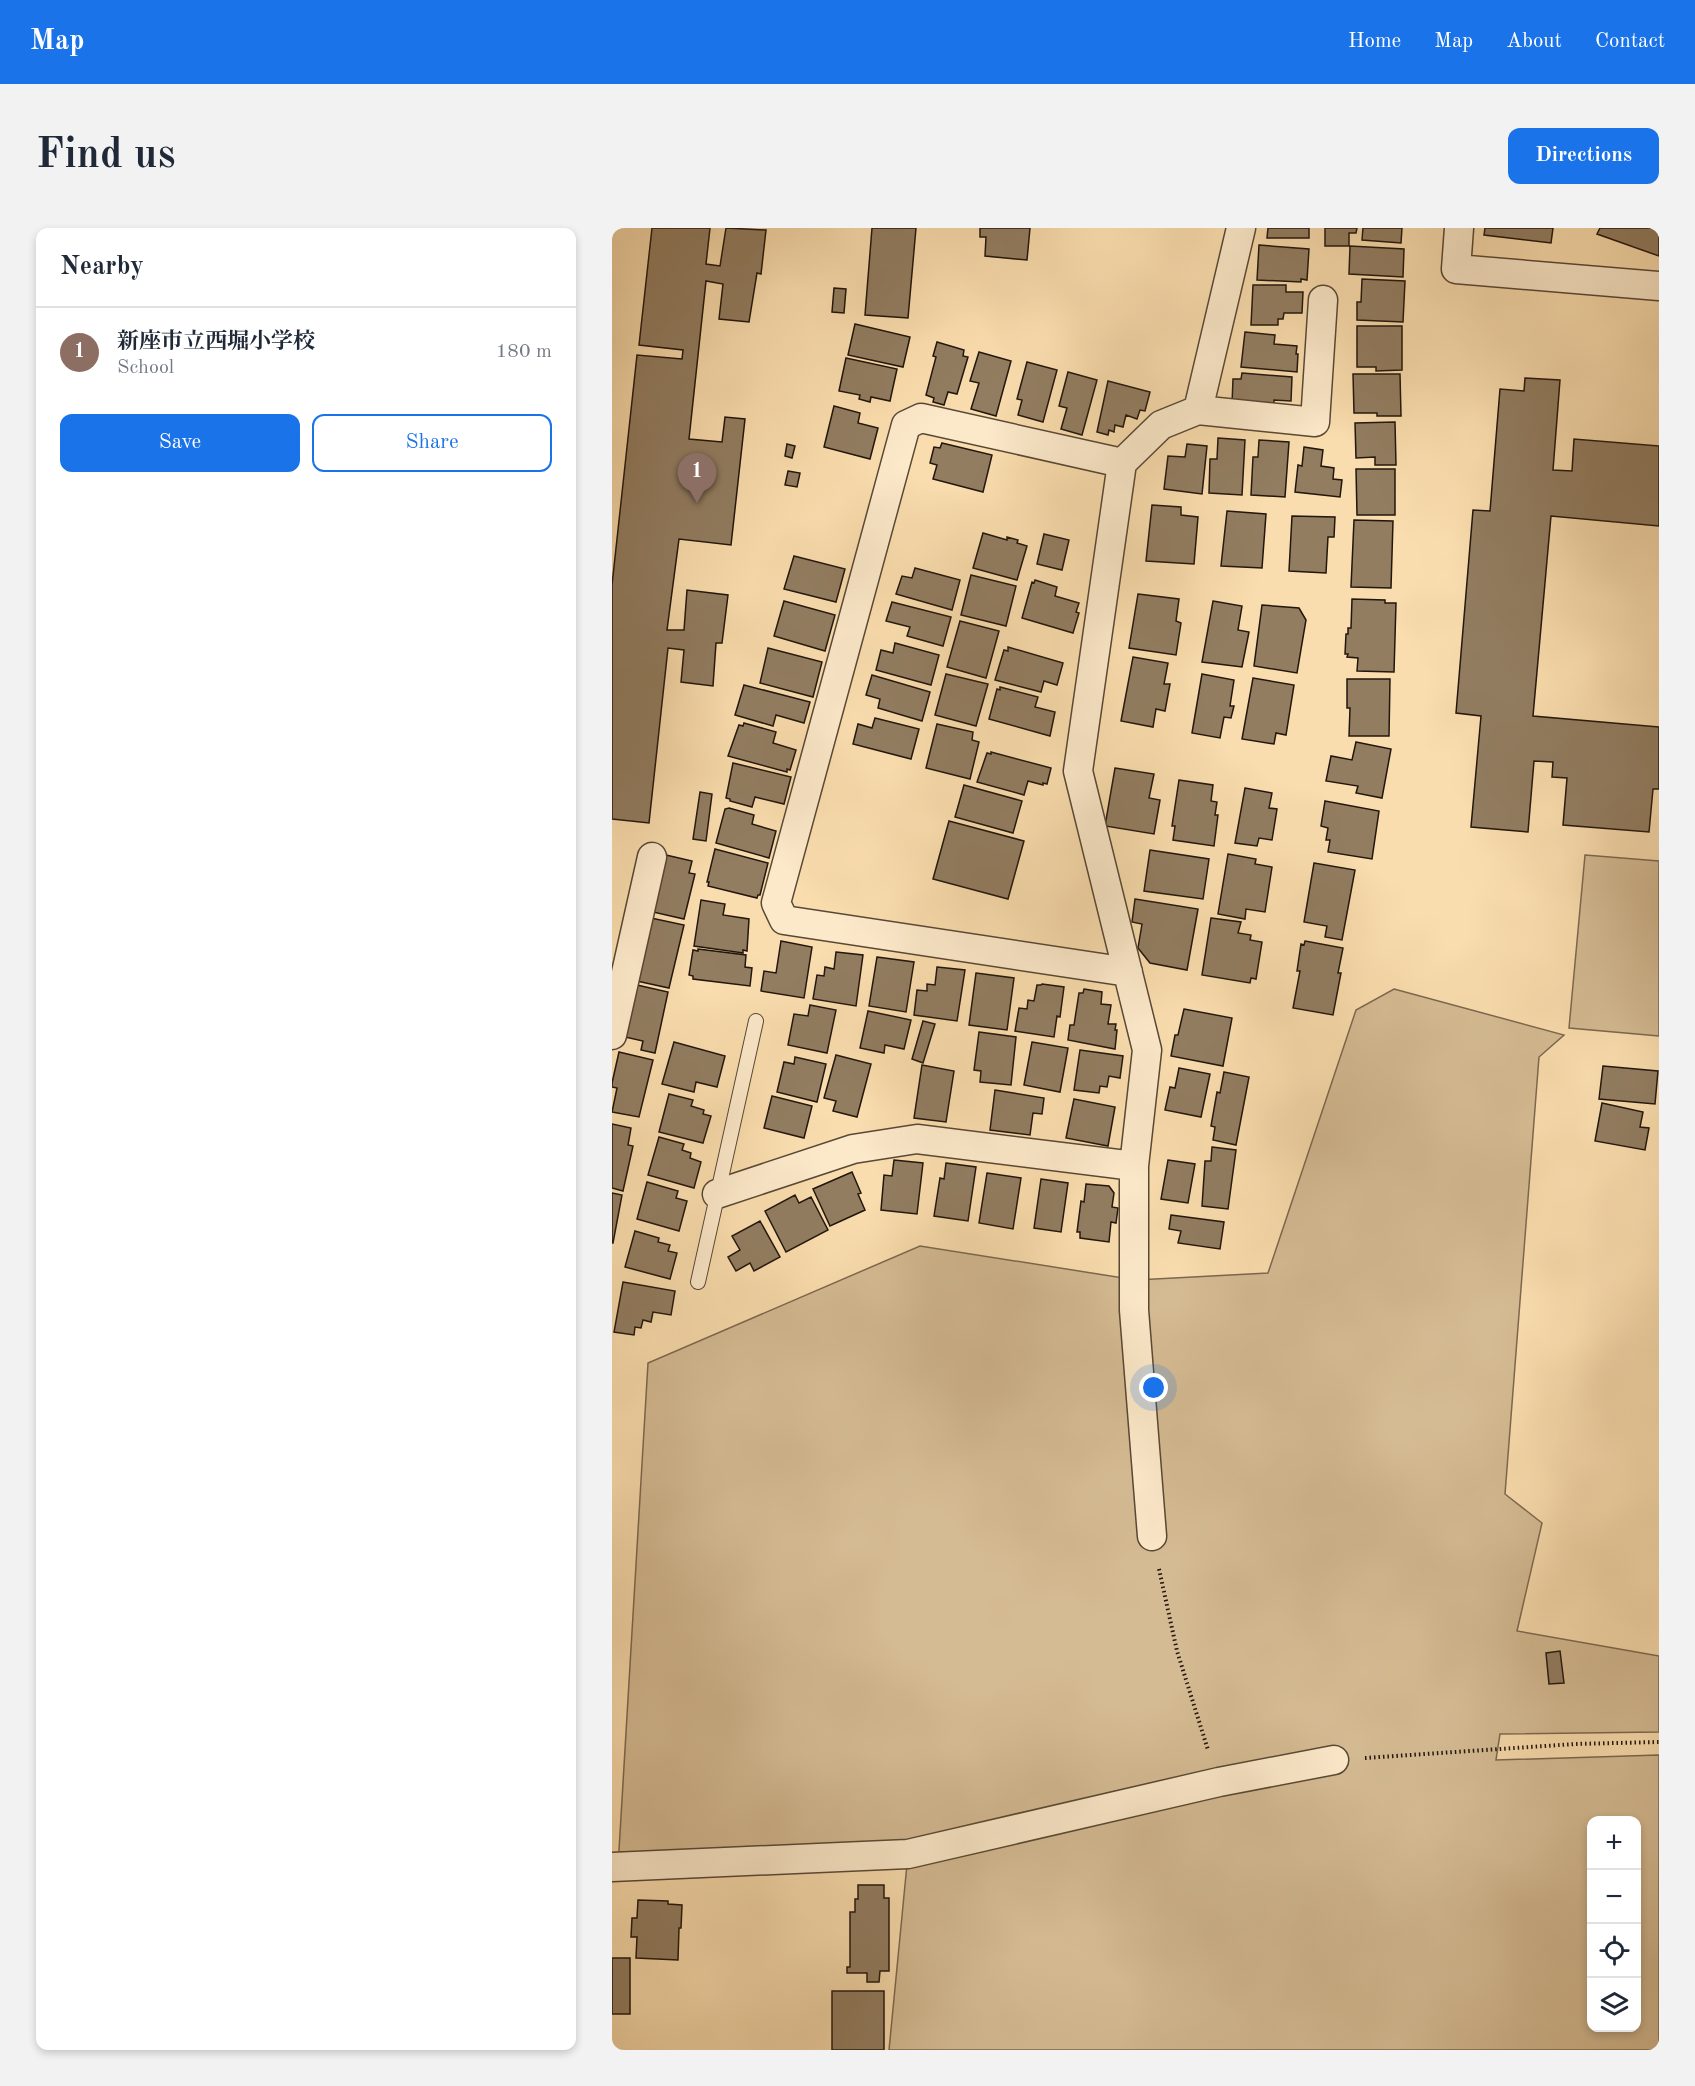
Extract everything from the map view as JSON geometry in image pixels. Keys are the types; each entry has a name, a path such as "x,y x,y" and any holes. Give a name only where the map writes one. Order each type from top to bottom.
{"street":[{"path":"1198,410 1241,228"},
{"path":"1459,228 1456,269 1659,286"},
{"path":"1152,1536 1134,1310 1134,1166 1147,1050 1078,771 1122,463 1161,425 1198,410 1315,422 1323,300"},
{"path":"1122,463 921,418 906,425 776,903 784,920 1128,972"},
{"path":"612,1035 652,857"},
{"path":"717,1194 853,1149 917,1139 1134,1166"},
{"path":"612,1867 908,1854 1219,1782 1334,1760"}],"lane":[{"path":"698,1282 756,1021"}],"path":[{"path":"1152,1536 1177,1651 1219,1782"},
{"path":"1334,1760 1575,1744 1659,1742"}],"shaded area":[{"path":"1585,855 1659,861 1659,1036 1569,1028"},
{"path":"1394,989 1564,1035 1539,1057 1505,1494 1542,1523 1517,1631 1659,1656 1659,1732 1500,1734 1496,1760 1659,1755 1659,2050 889,2050 908,1854 618,1867 648,1363 920,1246 1136,1280 1268,1273 1356,1010"}],"building":[{"path":"652,228 710,228 706,264 720,266 726,228 766,230 761,274 757,273 749,322 719,319 723,284 706,281 689,439 722,442 725,417 745,419 731,545 679,539 667,630 684,630 687,590 728,595 722,643 716,643 713,686 681,682 684,650 668,648 649,823 612,819 612,585 637,355 682,359 683,350 639,345"},
{"path":"872,228 916,228 908,318 865,315"},
{"path":"980,228 1030,228 1027,260 985,256 986,237 980,237"},
{"path":"1268,228 1309,228 1309,238 1267,238"},
{"path":"1325,228 1357,228 1356,233 1349,233 1349,246 1325,246"},
{"path":"1363,228 1402,228 1401,243 1362,240"},
{"path":"1485,228 1553,228 1551,243 1484,235"},
{"path":"1600,228 1659,228 1659,256 1597,234"},
{"path":"1259,245 1309,249 1307,280 1301,279 1301,282 1257,280"},
{"path":"1350,246 1404,249 1403,277 1349,274"},
{"path":"1362,279 1405,281 1403,322 1357,320 1357,302 1361,302"},
{"path":"1253,285 1286,285 1286,292 1303,292 1302,313 1284,313 1283,319 1278,319 1278,325 1251,325"},
{"path":"834,288 846,289 844,313 832,312"},
{"path":"855,324 910,337 903,367 848,355"},
{"path":"1357,326 1402,326 1402,370 1376,371 1376,367 1357,367"},
{"path":"1245,332 1275,335 1274,344 1297,346 1297,372 1241,367"},
{"path":"937,342 964,350 963,356 968,357 957,394 948,392 944,405 933,402 934,398 926,395 936,357 933,356"},
{"path":"979,352 1011,361 996,416 971,409 979,383 970,381"},
{"path":"846,358 897,369 890,401 871,397 870,402 859,399 860,395 839,391"},
{"path":"1027,362 1057,370 1043,422 1018,415 1022,400 1017,399"},
{"path":"1068,372 1097,380 1082,435 1061,429 1067,408 1059,406"},
{"path":"1242,373 1292,377 1291,401 1274,400 1274,406 1232,404 1233,379 1241,379"},
{"path":"1353,374 1400,374 1401,416 1354,413"},
{"path":"1525,378 1560,380 1553,470 1572,471 1574,439 1659,446 1659,526 1551,516 1533,716 1659,727 1659,789 1653,789 1649,832 1563,825 1567,778 1552,777 1553,762 1534,761 1528,832 1471,827 1481,716 1456,713 1473,510 1490,511 1500,389 1524,391"},
{"path":"1108,381 1150,392 1145,411 1140,410 1137,419 1126,415 1123,427 1115,425 1114,432 1109,430 1108,435 1097,432"},
{"path":"834,406 860,413 858,423 878,428 870,459 824,447"},
{"path":"1395,422 1396,465 1375,465 1375,457 1356,458 1355,423"},
{"path":"1218,438 1245,440 1242,495 1209,493 1210,459 1217,459"},
{"path":"1259,440 1289,442 1285,497 1251,495 1253,457 1258,457"},
{"path":"942,443 992,455 983,492 933,479 937,465 930,463 934,447 940,448"},
{"path":"787,444 795,446 792,458 785,456"},
{"path":"1187,444 1207,446 1202,494 1164,489 1168,456 1185,457"},
{"path":"1304,447 1323,450 1321,466 1334,468 1333,479 1342,480 1340,497 1295,492 1298,465 1302,466"},
{"path":"1356,469 1395,469 1395,515 1357,515"},
{"path":"788,471 800,473 797,487 785,485"},
{"path":"1152,505 1181,507 1181,515 1198,517 1194,564 1146,561"},
{"path":"1227,511 1266,514 1262,568 1221,566"},
{"path":"1292,516 1335,517 1334,537 1328,537 1326,573 1289,571"},
{"path":"1354,520 1393,521 1391,588 1351,587"},
{"path":"983,533 1007,540 1007,537 1018,540 1017,543 1027,546 1017,580 973,568"},
{"path":"1044,534 1069,540 1062,570 1037,564"},
{"path":"794,556 845,569 836,602 784,589"},
{"path":"915,568 960,580 952,610 896,594 902,576 912,578"},
{"path":"971,575 1016,586 1006,626 961,615"},
{"path":"1035,580 1057,587 1055,596 1079,603 1076,612 1079,613 1073,633 1022,618 1032,582 1034,583"},
{"path":"1138,594 1179,599 1176,621 1181,623 1176,655 1129,648"},
{"path":"1352,599 1385,600 1385,603 1396,603 1394,672 1357,671 1358,658 1347,657 1348,654 1345,654 1346,634 1348,634 1348,628 1351,628"},
{"path":"784,601 835,615 825,651 774,636"},
{"path":"1213,601 1242,606 1238,630 1249,632 1242,667 1202,662"},
{"path":"892,602 951,617 943,646 907,636 910,627 886,621"},
{"path":"1262,605 1299,608 1306,620 1297,673 1254,666"},
{"path":"960,621 999,631 986,678 947,667"},
{"path":"895,643 939,655 931,685 876,670 881,650 893,653"},
{"path":"1008,647 1063,663 1057,685 1044,681 1041,692 995,680 1004,650 1008,651"},
{"path":"768,648 822,662 813,697 760,683"},
{"path":"1133,657 1168,663 1164,684 1170,684 1165,711 1156,709 1153,727 1121,721"},
{"path":"946,674 988,684 976,726 935,715"},
{"path":"1202,674 1234,680 1230,706 1234,706 1231,718 1224,717 1220,738 1192,733"},
{"path":"872,675 930,692 922,721 878,708 880,699 866,695"},
{"path":"1253,678 1294,685 1286,735 1276,733 1274,744 1242,739"},
{"path":"1347,679 1390,679 1389,736 1349,736 1350,708 1347,708"},
{"path":"744,685 810,702 804,723 776,715 773,726 735,715"},
{"path":"1000,687 1038,697 1035,707 1055,712 1050,736 989,719 997,689 1000,690"},
{"path":"875,718 919,729 911,759 853,744 858,724 872,728"},
{"path":"744,723 776,732 773,743 796,750 790,770 787,769 787,772 728,756 739,725 743,726"},
{"path":"937,724 973,732 972,740 979,742 970,779 926,768"},
{"path":"1356,742 1391,749 1382,798 1356,793 1358,786 1326,781 1331,756 1352,760"},
{"path":"991,752 1051,768 1047,784 1028,781 1024,795 977,782 987,753 991,754"},
{"path":"733,763 791,777 784,804 755,797 752,807 726,798"},
{"path":"1115,768 1154,774 1149,798 1160,800 1154,834 1105,826"},
{"path":"1179,780 1213,785 1211,801 1217,802 1215,815 1218,815 1214,846 1173,840 1175,826 1172,826"},
{"path":"964,785 1022,801 1013,833 955,817"},
{"path":"1245,788 1272,793 1269,808 1277,809 1272,840 1259,838 1257,846 1235,843"},
{"path":"700,792 712,794 706,841 693,839"},
{"path":"1325,801 1379,811 1372,859 1328,852 1330,840 1326,840 1328,828 1321,826"},
{"path":"725,809 754,815 752,824 776,831 769,858 716,843"},
{"path":"949,821 1024,841 1008,899 933,879"},
{"path":"715,849 768,863 760,895 757,898 708,886"},
{"path":"1150,850 1209,859 1203,899 1144,891"},
{"path":"1228,854 1256,859 1255,864 1272,867 1265,912 1246,909 1245,919 1218,914"},
{"path":"666,855 692,861 689,873 695,874 684,919 653,912"},
{"path":"1314,863 1355,870 1342,940 1325,937 1327,926 1304,922"},
{"path":"1135,899 1198,909 1187,970 1150,963 1138,948 1142,924 1132,922"},
{"path":"701,900 725,904 723,915 749,919 747,951 743,950 743,953 694,946"},
{"path":"651,918 684,925 669,988 632,980"},
{"path":"1211,918 1241,922 1238,933 1251,935 1250,940 1262,942 1256,979 1251,978 1250,983 1202,975"},
{"path":"781,941 812,947 804,998 761,991 764,971 776,973"},
{"path":"1305,941 1343,948 1333,1015 1293,1008 1300,971 1297,971 1301,944 1304,945"},
{"path":"698,949 746,955 745,967 752,968 750,986 693,979 693,976 689,975 693,950 698,951"},
{"path":"836,952 863,955 856,1006 813,999 817,975 824,976 825,967 834,969"},
{"path":"877,957 914,962 906,1012 869,1006"},
{"path":"937,967 965,970 957,1021 914,1015 917,990 927,991 927,984 935,985"},
{"path":"976,973 1014,978 1007,1030 969,1025"},
{"path":"637,985 668,992 655,1053 641,1050 643,1041 625,1037"},
{"path":"1037,985 1064,987 1060,1017 1057,1016 1054,1037 1015,1031 1019,1008 1027,1009 1028,1000 1034,1001"},
{"path":"1084,989 1102,992 1101,1004 1111,1005 1108,1024 1116,1024 1115,1049 1068,1040 1070,1025 1074,1025 1079,993 1083,993"},
{"path":"810,1005 836,1010 827,1053 788,1045 794,1014 808,1016"},
{"path":"1184,1009 1232,1018 1223,1066 1171,1056"},
{"path":"868,1011 911,1020 904,1049 885,1045 884,1053 860,1048"},
{"path":"923,1021 935,1024 923,1063 912,1059"},
{"path":"979,1032 1016,1037 1011,1085 980,1082 981,1071 974,1070"},
{"path":"674,1042 725,1056 717,1087 696,1082 694,1092 662,1084"},
{"path":"1032,1042 1068,1048 1060,1092 1024,1085"},
{"path":"1080,1050 1123,1056 1120,1078 1109,1076 1107,1087 1100,1086 1099,1093 1074,1090"},
{"path":"619,1052 653,1060 639,1117 612,1112 617,1088 612,1087 612,1083"},
{"path":"836,1055 871,1064 857,1117 833,1111 836,1101 824,1098"},
{"path":"795,1057 826,1064 817,1102 777,1092 784,1062 794,1064"},
{"path":"922,1065 954,1071 946,1122 914,1118"},
{"path":"1603,1066 1658,1071 1655,1104 1599,1099"},
{"path":"1179,1068 1210,1074 1201,1117 1165,1110 1170,1087 1175,1088"},
{"path":"1224,1072 1249,1077 1236,1145 1213,1140 1215,1127 1211,1126 1217,1092 1220,1093"},
{"path":"995,1090 1044,1098 1042,1114 1033,1113 1030,1135 990,1130"},
{"path":"669,1094 693,1100 691,1106 704,1110 703,1114 711,1116 703,1143 659,1132"},
{"path":"772,1096 812,1106 804,1138 764,1128"},
{"path":"1074,1099 1115,1107 1108,1146 1066,1138"},
{"path":"1602,1103 1643,1112 1640,1127 1649,1128 1645,1150 1595,1141"},
{"path":"612,1124 631,1128 628,1145 633,1146 623,1191 612,1188"},
{"path":"659,1137 684,1144 682,1150 691,1153 690,1158 701,1162 694,1188 648,1175"},
{"path":"1212,1147 1236,1150 1228,1209 1202,1206 1205,1161 1211,1161"},
{"path":"894,1160 923,1163 917,1214 881,1210 884,1175 892,1176"},
{"path":"1168,1160 1195,1164 1188,1203 1161,1199"},
{"path":"946,1163 976,1167 968,1221 934,1216 940,1178 944,1179"},
{"path":"852,1172 865,1210 830,1226 813,1189"},
{"path":"987,1173 1021,1178 1013,1229 979,1223"},
{"path":"1041,1179 1068,1183 1061,1232 1034,1228"},
{"path":"647,1182 678,1191 676,1198 687,1201 679,1231 637,1219"},
{"path":"1086,1184 1109,1186 1114,1193 1112,1207 1118,1208 1116,1223 1111,1222 1109,1242 1080,1238 1080,1232 1077,1232"},
{"path":"612,1193 622,1195 613,1243 612,1243"},
{"path":"795,1195 799,1203 811,1197 828,1230 786,1252 765,1211"},
{"path":"1171,1215 1224,1222 1220,1249 1178,1243 1181,1231 1169,1229"},
{"path":"760,1221 780,1257 754,1271 750,1263 736,1271 728,1257 740,1250 732,1236"},
{"path":"635,1231 659,1238 658,1242 670,1245 668,1251 677,1253 670,1279 625,1267"},
{"path":"623,1282 675,1291 671,1315 653,1312 651,1322 643,1320 641,1328 635,1327 634,1335 614,1332"},
{"path":"1560,1651 1564,1683 1549,1684 1546,1653"},
{"path":"858,1885 884,1885 884,1898 889,1898 889,1971 880,1971 879,1982 867,1982 867,1973 847,1973 847,1967 850,1967 850,1912 855,1912"},
{"path":"638,1900 668,1901 668,1904 682,1905 678,1960 636,1958 637,1937 631,1937 632,1918 637,1918"},
{"path":"612,1958 630,1958 630,2014 612,2014"},
{"path":"832,1991 884,1991 884,2050 832,2050"}],"place":[{"name":"新座市立西堀小学校","path":"697,503"}]}
